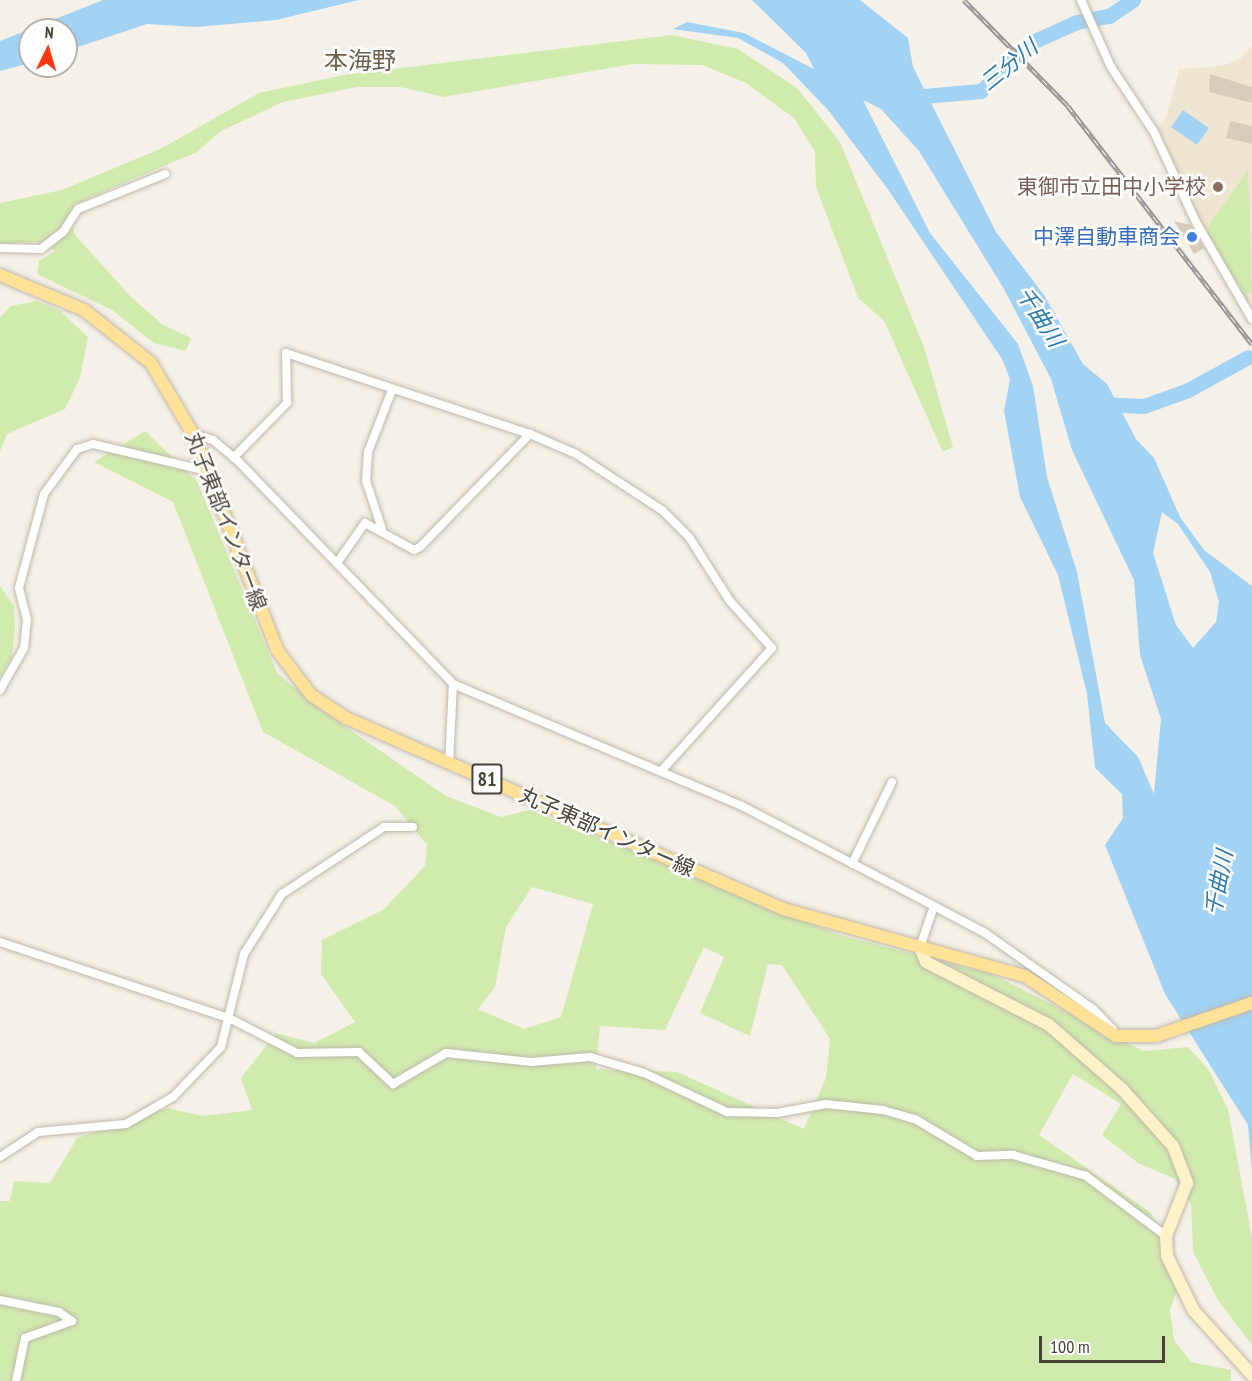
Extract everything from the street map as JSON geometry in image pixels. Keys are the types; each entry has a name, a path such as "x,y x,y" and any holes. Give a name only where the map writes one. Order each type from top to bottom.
{"main road":[{"name":"丸子東部インター線","path":"0,275 84,310 125,337 160,376 193,434 269,632 298,681 346,718 757,899 1024,976 1116,1036 1141,1039 1173,1031 1252,1003"},
{"path":"920,947 926,962 1049,1025 1122,1089 1173,1146 1187,1183 1166,1236 1167,1256 1194,1311 1252,1375"}],"street":[{"path":"1081,0 1111,67 1154,132 1196,222 1252,319"},
{"path":"0,248 41,249 58,238 78,209 165,174"},
{"path":"234,457 287,403 286,353 530,434 576,454 663,511 689,537 730,601 772,648 662,770"},
{"path":"382,529 366,481 368,452 392,390"},
{"path":"193,434 213,440 234,457 453,684 662,770 985,933 1084,1003 1116,1036"},
{"path":"337,563 365,523 382,529 414,550 420,547 530,434"},
{"path":"0,690 24,648 27,620 19,588 44,494 77,449 93,444 207,471"},
{"path":"449,763 453,684"},
{"path":"852,864 892,783"},
{"path":"0,1157 38,1132 126,1124 172,1097 221,1047 244,954 282,894 384,827 413,827"},
{"path":"920,947 934,906"},
{"path":"0,942 229,1018 297,1053 359,1052 393,1084 446,1053 531,1062 590,1057 644,1073 727,1112 777,1113 826,1104 883,1110 915,1119 977,1156 1013,1155 1086,1176 1166,1236"},
{"path":"0,1300 59,1312 72,1321 24,1338 16,1381"}],"shaded area":[{"name":"東御市立田中小学校","path":"1252,46 1252,301 1243,309 1154,132 1166,118 1179,69 1222,66 1240,59"}],"green space":[{"path":"672,35 738,49 797,88 840,142 924,347 953,447 943,452 884,321 858,298 816,187 815,152 794,118 746,83 702,65 633,64 444,97 400,87 357,87 283,102 221,131 197,152 75,204 67,217 76,236 132,298 162,324 191,338 186,351 154,343 112,310 37,274 39,261 55,251 36,242 0,244 0,203 62,190 162,148 259,93 344,75"},
{"path":"1248,170 1252,293 1241,296 1206,229"},
{"path":"36,301 58,309 88,337 80,378 65,409 7,434 0,452 0,317 11,306"},
{"path":"145,431 197,481 277,673 324,712 446,796 501,817 530,810 843,936 992,974 1143,1051 1188,1047 1208,1069 1228,1109 1252,1238 1252,1345 1218,1300 1193,1252 1191,1204 1175,1179 1138,1163 1102,1135 1121,1104 1073,1074 1039,1135 1151,1213 1178,1288 1170,1310 1174,1340 1191,1362 1231,1370 1231,1381 0,1381 0,1201 10,1201 14,1181 50,1183 77,1138 167,1108 203,1116 252,1110 241,1078 276,1033 314,1043 355,1022 321,974 322,940 383,910 425,866 427,845 395,806 263,732 173,502 94,462","holes":["532,887 593,904 561,1017 524,1029 478,1009 495,987 506,927","704,947 724,957 700,1013 750,1036 768,964 782,965 830,1039 826,1078 804,1129 677,1072 596,1069 600,1026 665,1030"]},
{"path":"0,586 14,606 15,628 12,657 0,677"}],"water":[{"path":"103,0 359,0 276,20 196,27 147,24 78,47 78,18 58,18"},
{"name":"千曲川","path":"752,0 860,0 908,38 913,67 996,232 1044,295 1083,364 1107,384 1136,439 1154,458 1180,517 1204,550 1252,586 1252,1173 1248,1125 1165,994 1105,845 1123,818 1122,794 1095,768 1087,694 1058,575 1020,497 1004,411 1010,379 1002,359 887,188 828,110 783,63 738,38 673,29 687,22 744,33 814,69 806,53","holes":["863,100 881,109 919,151 1004,289 1051,379 1072,450 1134,580 1140,655 1161,719 1154,794 1138,757 1105,723 1077,572 1047,477 1033,386 1018,344 930,233","1162,512 1178,524 1210,572 1219,602 1216,622 1193,648 1176,625 1153,553"]},
{"path":"18,34 18,66 0,71 0,41"},
{"path":"1183,110 1209,128 1197,145 1171,127"}],"building":[{"path":"1210,74 1252,87 1252,103 1209,92"},
{"name":"東御市立田中小学校","path":"1230,121 1252,126 1252,144 1226,138"},
{"name":"中澤自動車商会","path":"1174,221 1191,225 1204,248 1194,254"}],"waterway":[{"name":"三分川","path":"912,97 981,91 1030,43 1077,22 1109,16 1133,0"},
{"path":"1098,404 1144,406 1188,390 1248,357"}],"railway":[{"path":"964,0 1068,106 1252,344"}],"place":[{"name":"東御市立田中小学校","path":"1218,187"},
{"name":"中澤自動車商会","path":"1192,237"}],"district":[{"name":"本海野","path":"360,61"}]}
